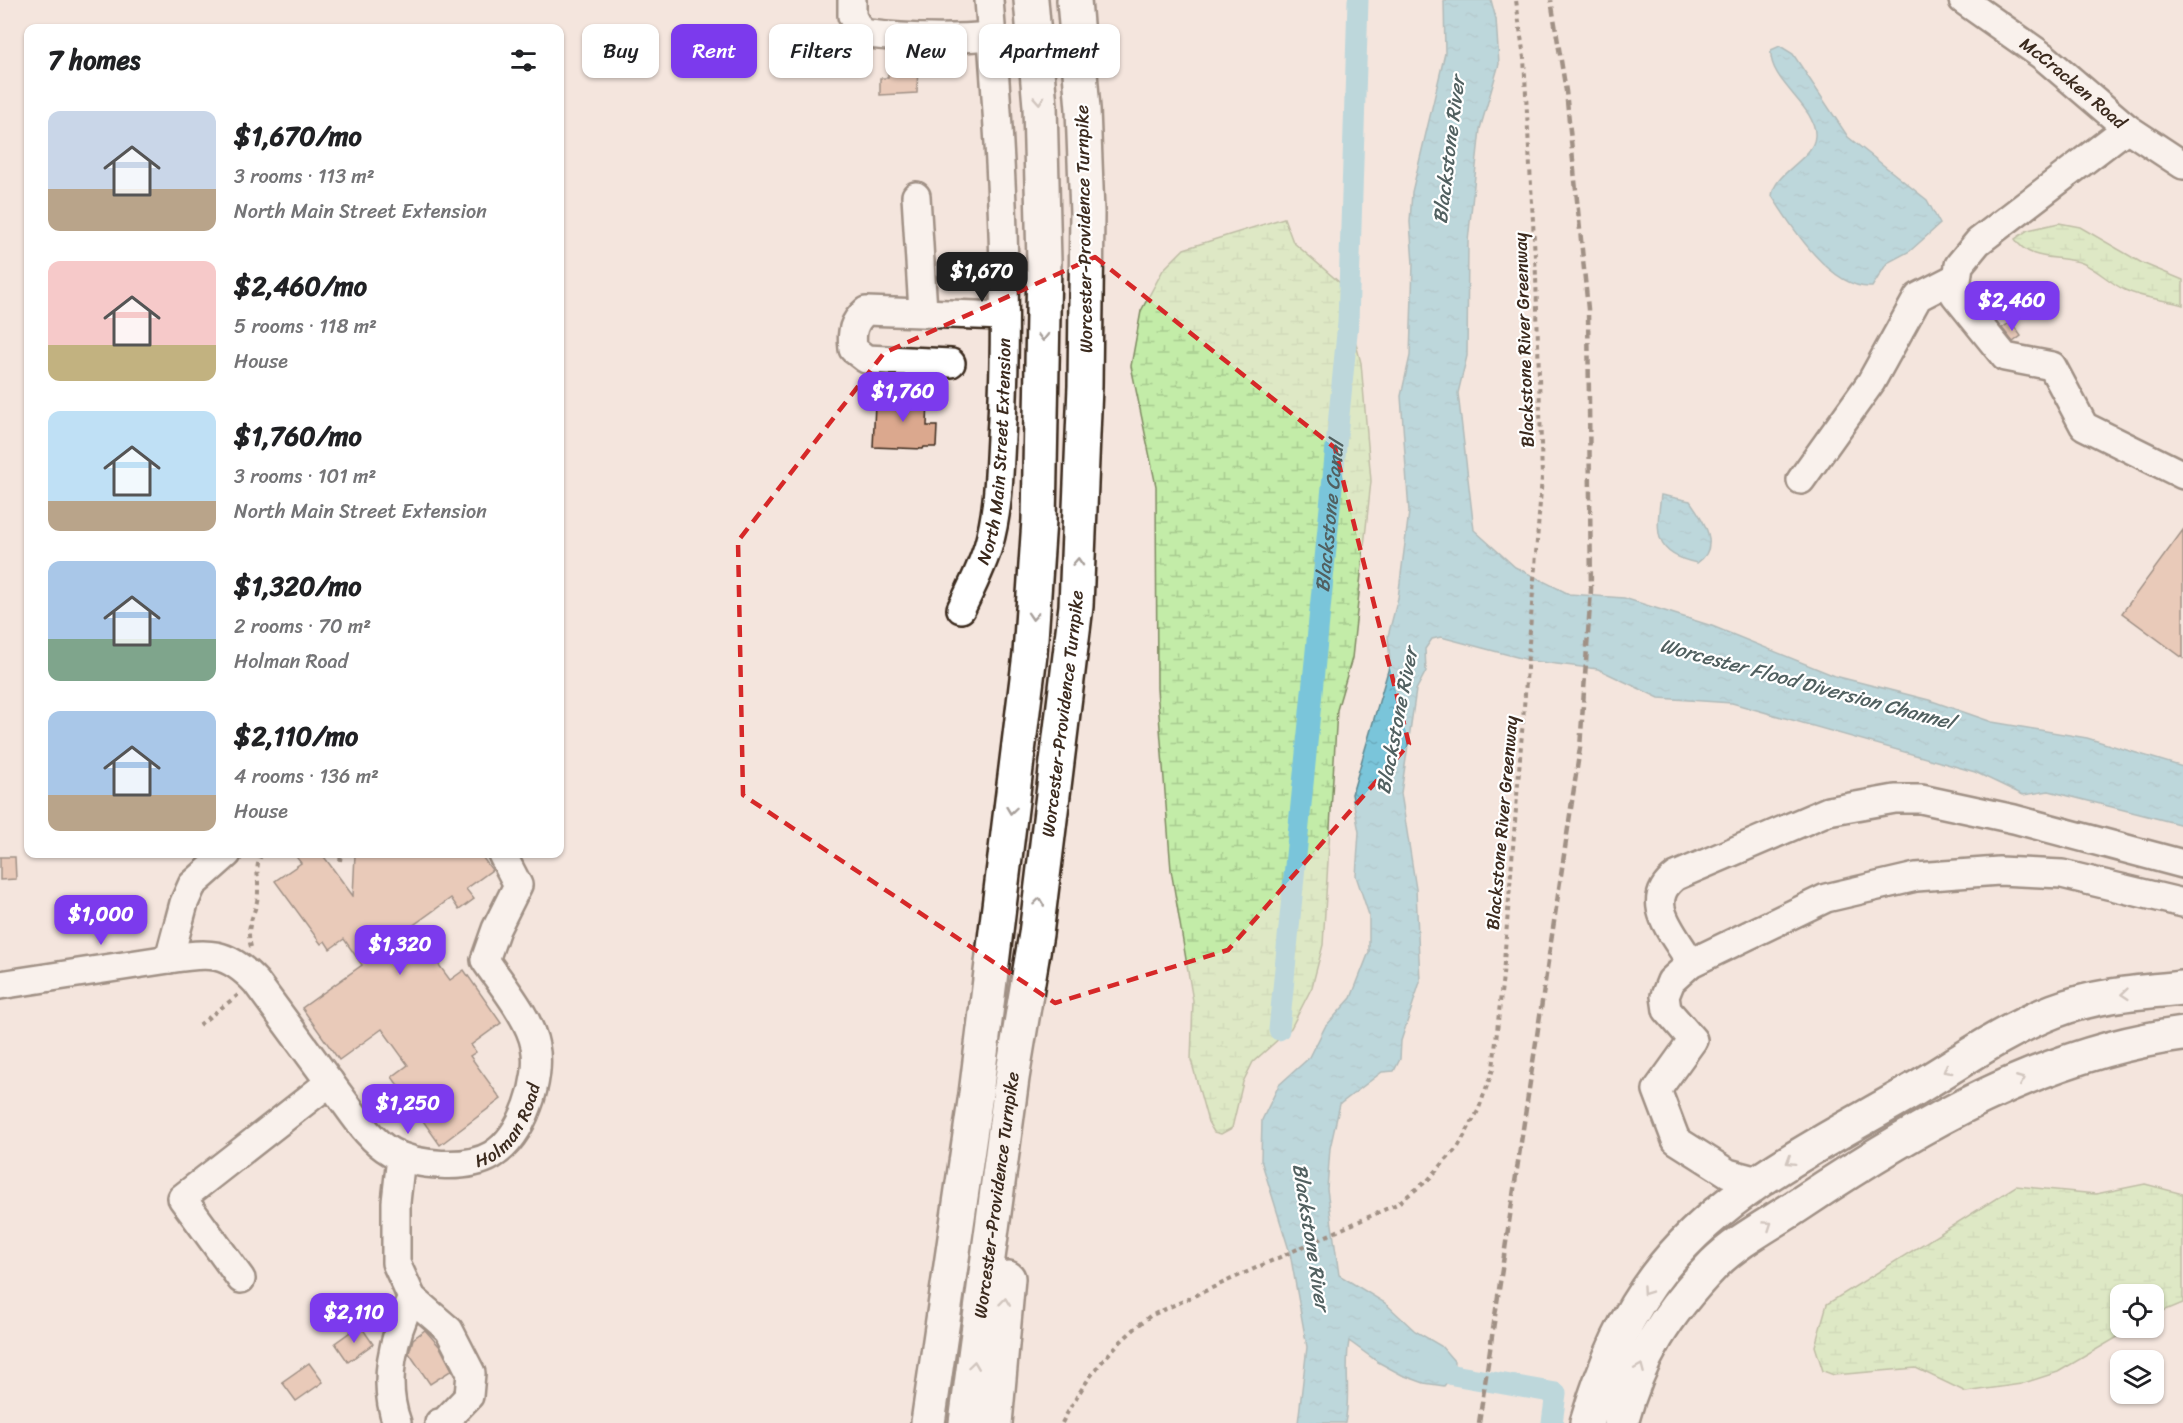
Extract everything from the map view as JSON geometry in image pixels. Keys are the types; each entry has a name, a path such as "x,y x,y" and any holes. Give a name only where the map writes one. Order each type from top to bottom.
{"highway":[{"name":"Worcester-Providence Turnpike","path":"928,1423 976,1094 1030,654 1039,520 1044,262 1040,106 1031,0"},
{"name":"Worcester-Providence Turnpike","path":"966,1423 1012,1078 1036,933 1076,606 1081,503 1088,213 1083,109 1074,0"},
{"path":"995,1423 1000,1348 1037,1033 1036,933"},
{"path":"1587,1423 1615,1339 1664,1266 1707,1222 1758,1181 1839,1130 1884,1107 2018,1027 2046,1015 2111,995 2183,988"},
{"path":"1621,1423 1637,1374 1652,1339 1690,1290 1717,1262 1761,1230 1870,1157 1998,1090 2098,1050 2183,1034"}],"street":[{"path":"852,0 852,16 861,33 902,39 951,40 979,37"},
{"name":"North Main Street Extension","path":"989,0 991,24"},
{"name":"McCracken Road","path":"1963,0 2044,57 2127,128 2183,165"},
{"name":"North Main Street Extension","path":"960,609 976,580 988,546 997,503 1005,316 1001,176 995,78"},
{"path":"2127,128 1978,242 1959,265 1954,295 2005,357 2052,366 2084,426 2183,475"},
{"path":"916,196 923,311"},
{"path":"1801,480 1871,382 1918,297 1957,277"},
{"path":"951,363 866,359 853,349 851,334 857,319 866,311 923,311 1005,316"},
{"path":"1691,963 1661,911 1659,898 1662,886 1676,876 1828,811 1865,803 1920,799 2014,819 2183,864"},
{"path":"169,958 184,903 192,885 223,858"},
{"name":"Holman Road","path":"0,985 201,953 212,954 231,961 245,971 370,1136 401,1157 423,1163 470,1162 492,1155 515,1129 529,1102 537,1067 532,1035 485,960 496,929 518,885 504,858"},
{"path":"1758,1181 1728,1173 1676,1140 1657,1090 1693,1040 1667,1010 1665,996 1671,981 1691,963 1826,898 1916,877 2000,871 2062,874 2183,903"},
{"path":"241,1279 182,1198 330,1082"},
{"path":"401,1157 396,1202 396,1263 412,1298 449,1330 471,1373 469,1396 444,1422 439,1423"},
{"path":"397,1423 390,1403 392,1358 400,1322 412,1298"}],"path":[{"name":"Blackstone River Greenway","path":"1062,1423 1083,1383 1101,1362 1150,1316 1378,1214 1419,1188 1458,1147 1478,1111 1492,1068 1503,975 1533,561 1542,477 1536,276 1524,58 1516,0"},
{"path":"253,953 247,932 257,899 256,874 261,858"},
{"path":"199,1025 241,993"}],"highlighted area":[{"path":"1095,257 1335,448 1409,744 1228,950 1055,1003 743,795 738,541 884,353"}],"green space":[{"path":"1284,218 1293,242 1340,283 1361,363 1371,481 1352,658 1337,710 1323,945 1312,987 1291,1028 1253,1062 1243,1082 1232,1128 1221,1134 1214,1132 1208,1122 1191,1060 1193,1001 1171,870 1157,689 1156,486 1131,366 1141,311 1163,270 1184,249"},
{"path":"2059,223 2080,227 2142,263 2183,280 2183,305 2132,293 2082,263 2036,255 2021,246 2015,239 2028,230"},
{"path":"2145,1184 2183,1194 2183,1303 2164,1311 2164,1284 2110,1284 2110,1338 2116,1338 2058,1372 2021,1384 1966,1392 1916,1368 1834,1375 1823,1371 1815,1346 1827,1304 2016,1186 2096,1194"}],"water":[{"path":"1444,0 1491,0 1496,19 1499,64 1480,129 1468,241 1467,356 1458,393 1474,530 1515,567 1569,594 1624,598 1712,626 1835,676 1929,700 1992,722 2087,738 2183,767 2183,825 2049,791 2023,795 1975,772 1732,703 1659,698 1598,669 1532,661 1441,637 1432,639 1425,649 1426,671 1416,690 1401,793 1416,889 1420,982 1401,1041 1400,1059 1394,1071 1382,1072 1340,1104 1330,1148 1327,1189 1339,1275 1385,1303 1415,1331 1441,1346 1454,1361 1453,1375 1444,1386 1424,1383 1402,1375 1378,1362 1349,1341 1345,1423 1298,1423 1307,1347 1290,1253 1261,1160 1262,1120 1279,1085 1310,1057 1325,1027 1351,998 1369,952 1369,915 1356,876 1359,832 1352,794 1390,664 1388,636 1398,598 1409,512 1401,396 1410,356 1413,264 1410,222 1412,192 1445,53"},
{"path":"1780,46 1793,54 1848,137 1927,200 1940,224 1910,251 1887,263 1872,287 1857,285 1827,267 1801,239 1772,196 1779,180 1808,152 1815,136 1814,125 1809,114 1784,83 1772,62 1771,50"},
{"path":"1661,495 1690,501 1705,524 1709,541 1708,549 1697,563 1672,554 1665,548 1661,540 1658,520"}],"building":[{"path":"880,78 917,78 917,93 880,95"},
{"path":"2011,322 2021,336 2013,342 2002,328"},
{"path":"881,395 928,397 927,426 937,426 936,447 924,447 923,449 873,447 875,404 880,404"},
{"path":"2183,530 2183,658 2122,613"},
{"path":"0,857 15,857 16,879 0,880"},
{"path":"297,858 325,858 353,896 355,858 483,858 492,870 466,889 474,899 459,910 451,898 411,927 450,980 464,970 501,1023 471,1045 476,1052 470,1056 501,1099 440,1145 392,1077 408,1065 382,1029 339,1060 302,1008 362,965 344,939 330,949 325,941 321,944 275,881 301,863"},
{"path":"360,1325 373,1344 348,1362 335,1343"},
{"path":"425,1330 440,1347 452,1370 430,1384 409,1353 413,1339"},
{"path":"309,1363 323,1382 296,1401 282,1382"}],"waterway":[{"name":"Blackstone Canal","path":"1279,1030 1348,323 1358,0"},
{"path":"1426,1364 1453,1375 1556,1393 1552,1423"}],"railway":[{"path":"1479,1423 1580,748 1591,590 1588,309 1566,91 1551,0"}],"water label":[{"name":"Blackstone River","path":"1449,150"},
{"name":"Worcester Flood Diversion Channel","path":"1807,684"},
{"name":"Blackstone River","path":"1397,721"},
{"name":"Blackstone River","path":"1311,1237"}]}
